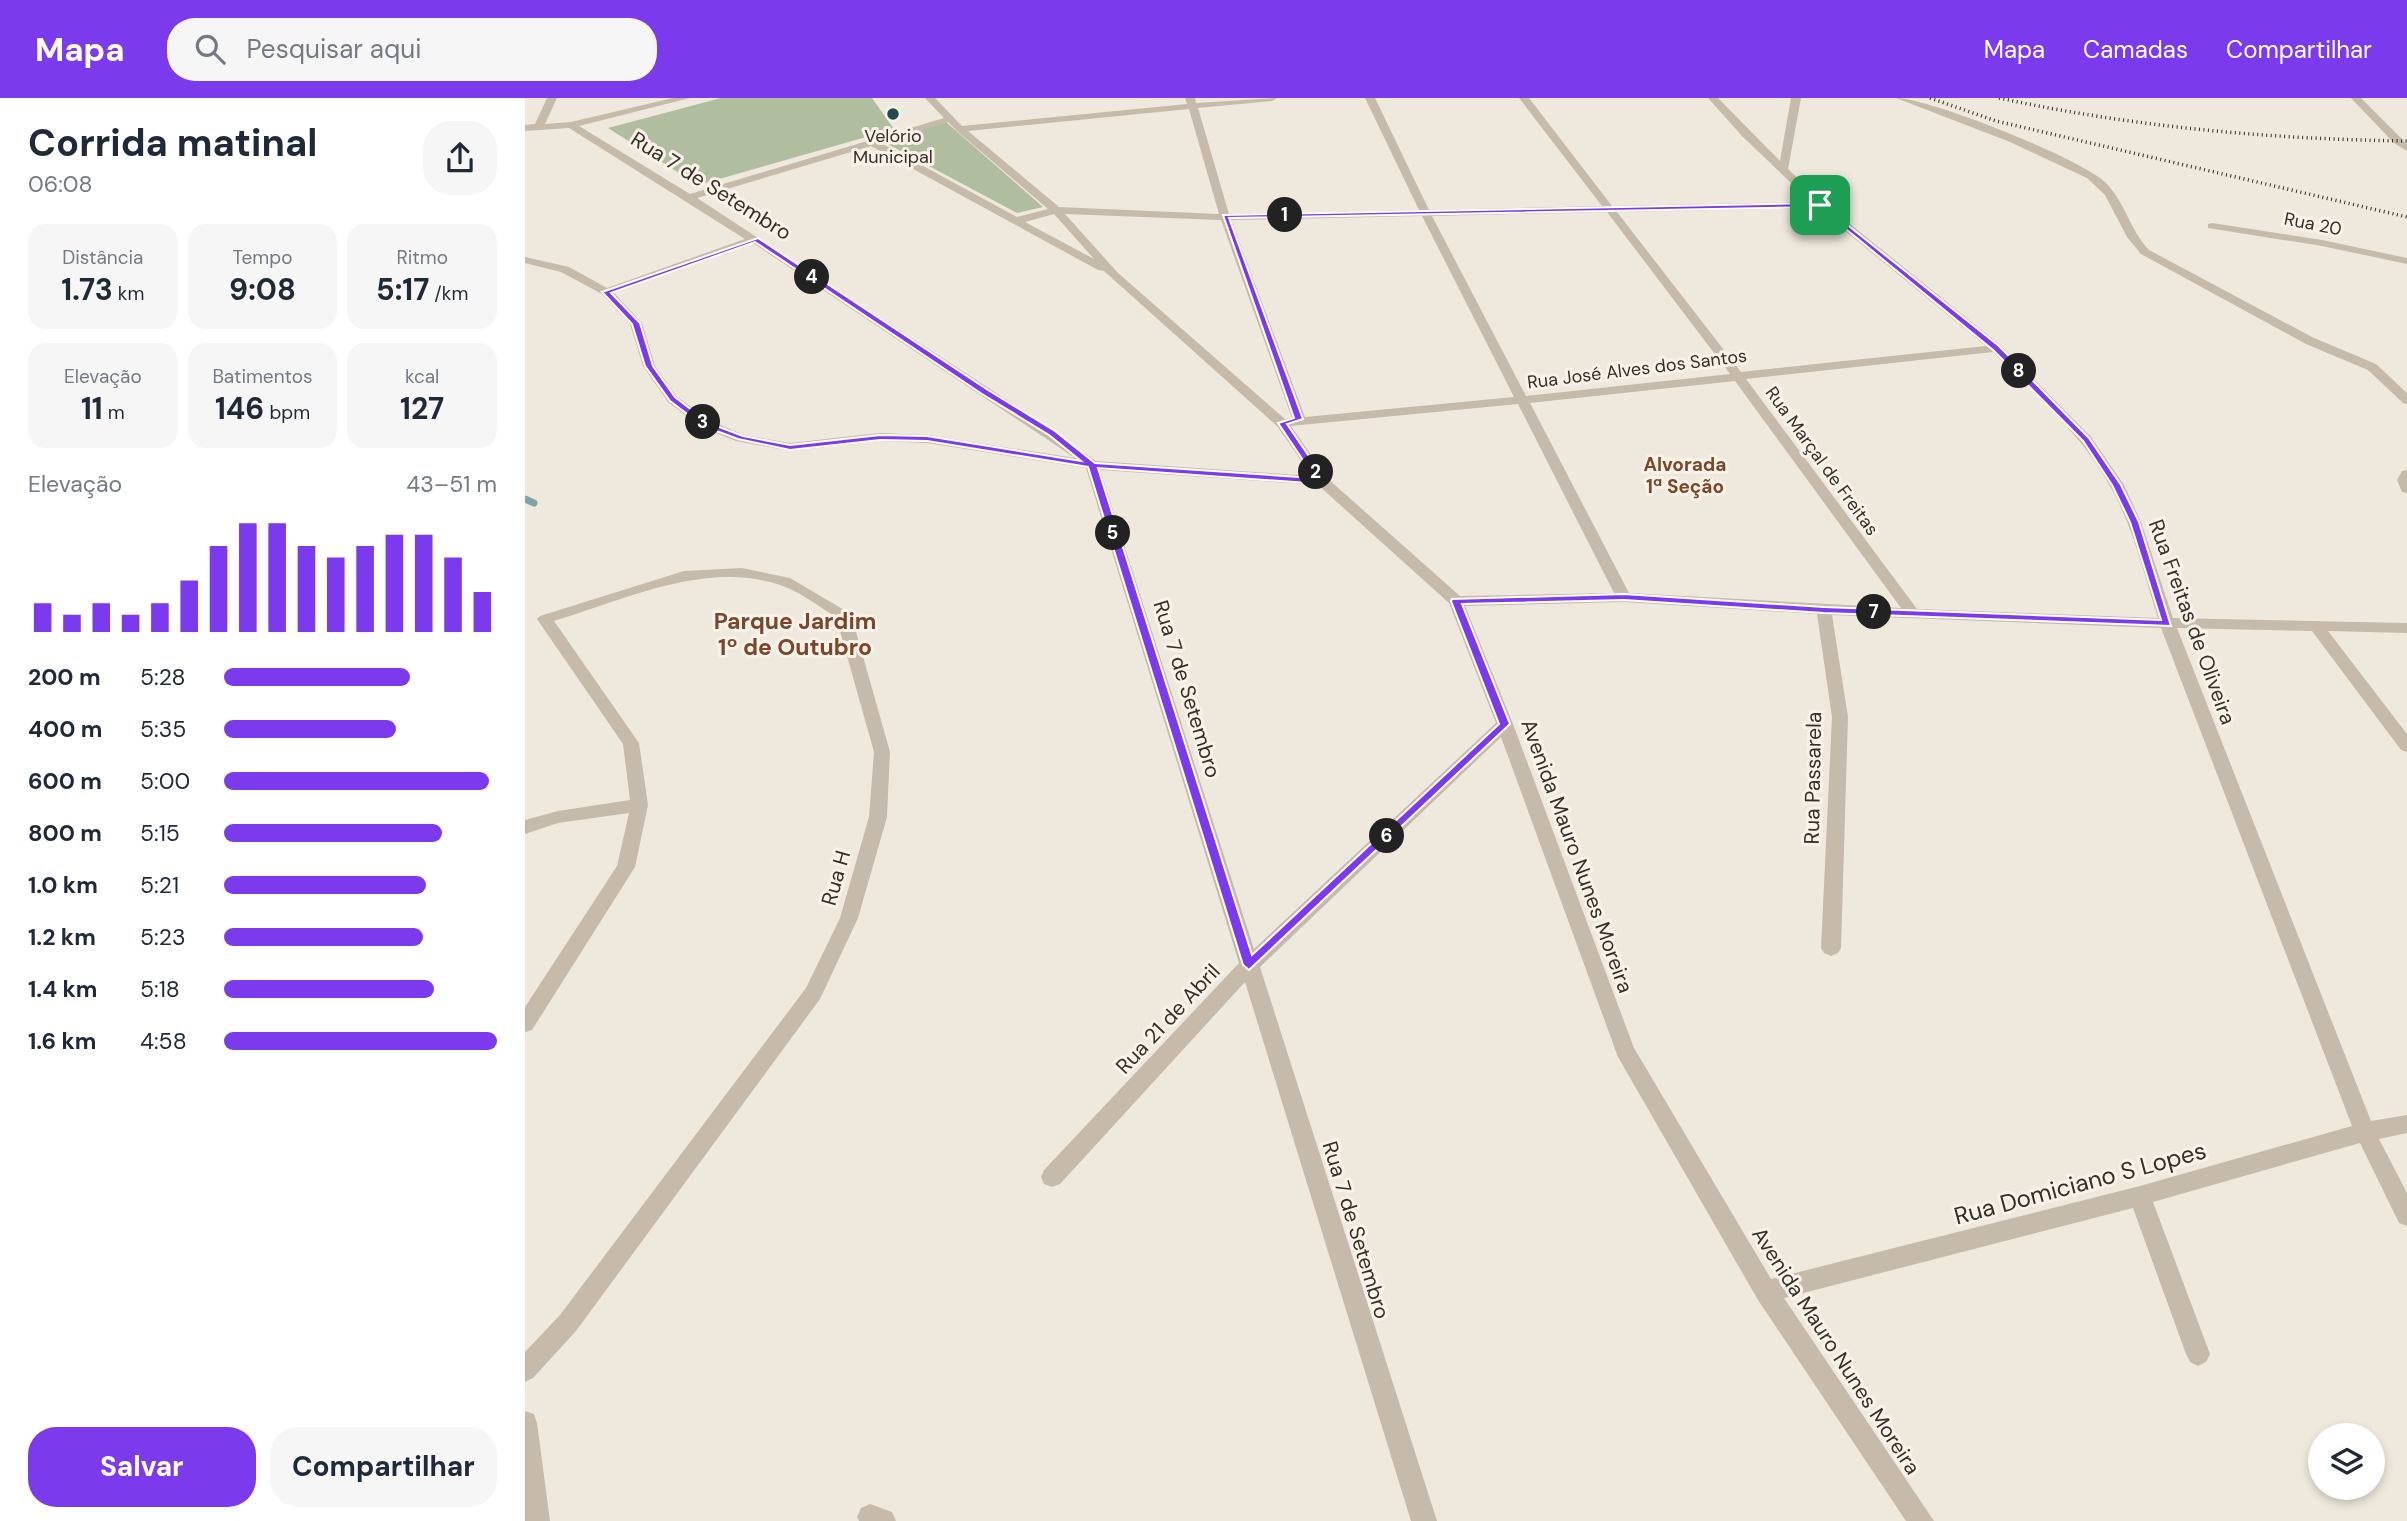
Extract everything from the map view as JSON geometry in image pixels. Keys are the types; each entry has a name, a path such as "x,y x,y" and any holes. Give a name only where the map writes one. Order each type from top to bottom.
{"street":[{"path":"538,128 552,98"},
{"path":"525,128 571,125 685,98"},
{"name":"Avenida Mauro Nunes Moreira","path":"930,98 955,124 1056,210 1114,275 1290,421 1322,481 1456,601 1505,724 1625,1051 1766,1292 1920,1521"},
{"path":"691,197 872,142 955,124 1191,102 1272,98"},
{"path":"1370,98 1423,213 1524,400 1624,597"},
{"name":"Rua Marçal de Freitas","path":"1524,98 1737,375 1912,613"},
{"name":"Rua Freitas de Oliveira","path":"1713,98 1820,205 1996,348 2086,440 2117,485 2134,522 2167,623 2365,1132 2407,1216"},
{"path":"1783,170 1796,98"},
{"path":"1901,98 2025,144 2086,172 2104,186 2118,206 2136,245 2145,252 2310,341 2372,367 2407,400"},
{"path":"2356,98 2407,148"},
{"path":"1191,102 1290,421"},
{"name":"Rua 7 de Setembro","path":"571,125 691,197 985,392 1052,433 1092,465 1424,1521"},
{"name":"Avenida Mauro Nunes Moreira","path":"872,142 1114,275"},
{"path":"1016,220 1056,210 1225,216 1820,205"},
{"name":"Rua 20","path":"2212,226 2322,243 2407,261"},
{"path":"606,292 755,240"},
{"path":"525,260 565,269 606,292 636,323 649,366 673,399 706,425 741,438 790,447 880,438 927,439 1092,465 1322,481"},
{"name":"Rua José Alves dos Santos","path":"1290,421 1524,400 1996,348"},
{"path":"2407,474 2404,480 2407,489"},
{"name":"Rua H","path":"525,1370 568,1322 813,993 849,918 878,817 882,752 843,614 785,581 742,573 684,576 545,619 631,743 639,805"},
{"path":"1456,601 1624,597 1824,610 2167,623 2407,628"},
{"name":"Rua Passarela","path":"1824,610 1840,717 1831,948"},
{"path":"2316,626 2407,747"},
{"name":"Rua 21 de Abril","path":"1052,1177 1249,965 1505,724"},
{"path":"525,827 558,817 639,805 626,867 525,1024"},
{"name":"Rua Domiciano S Lopes","path":"1766,1292 2140,1196 2365,1132 2407,1124"},
{"path":"2140,1196 2199,1354"},
{"path":"525,1423 537,1521"}],"green space":[{"path":"721,98 872,98 894,129 698,185 608,128"},
{"path":"946,122 1043,207 1017,213 882,141"}],"waterway":[{"path":"525,499 534,503"}],"railway":[{"path":"1930,98 1996,121 2407,217"},
{"path":"1999,98 2100,117 2202,130 2304,138 2407,141"}],"place":[{"name":"Velório Municipal","path":"893,114"}],"district":[{"name":"Alvorada 1ª Seção","path":"1685,475"},
{"name":"Parque Jardim 1º de Outubro","path":"795,634"}],"route":[{"path":"1820,205 1225,216 1299,419 1282,423 1322,481 1092,465 927,439 880,438 790,447 741,438 706,425 673,399 649,366 636,323 606,292 755,240 985,392 1052,433 1092,465 1249,965 1505,724 1456,601 1624,597 1824,610 2167,623 2134,522 2117,485 2086,440 1996,348 1820,205"}]}
